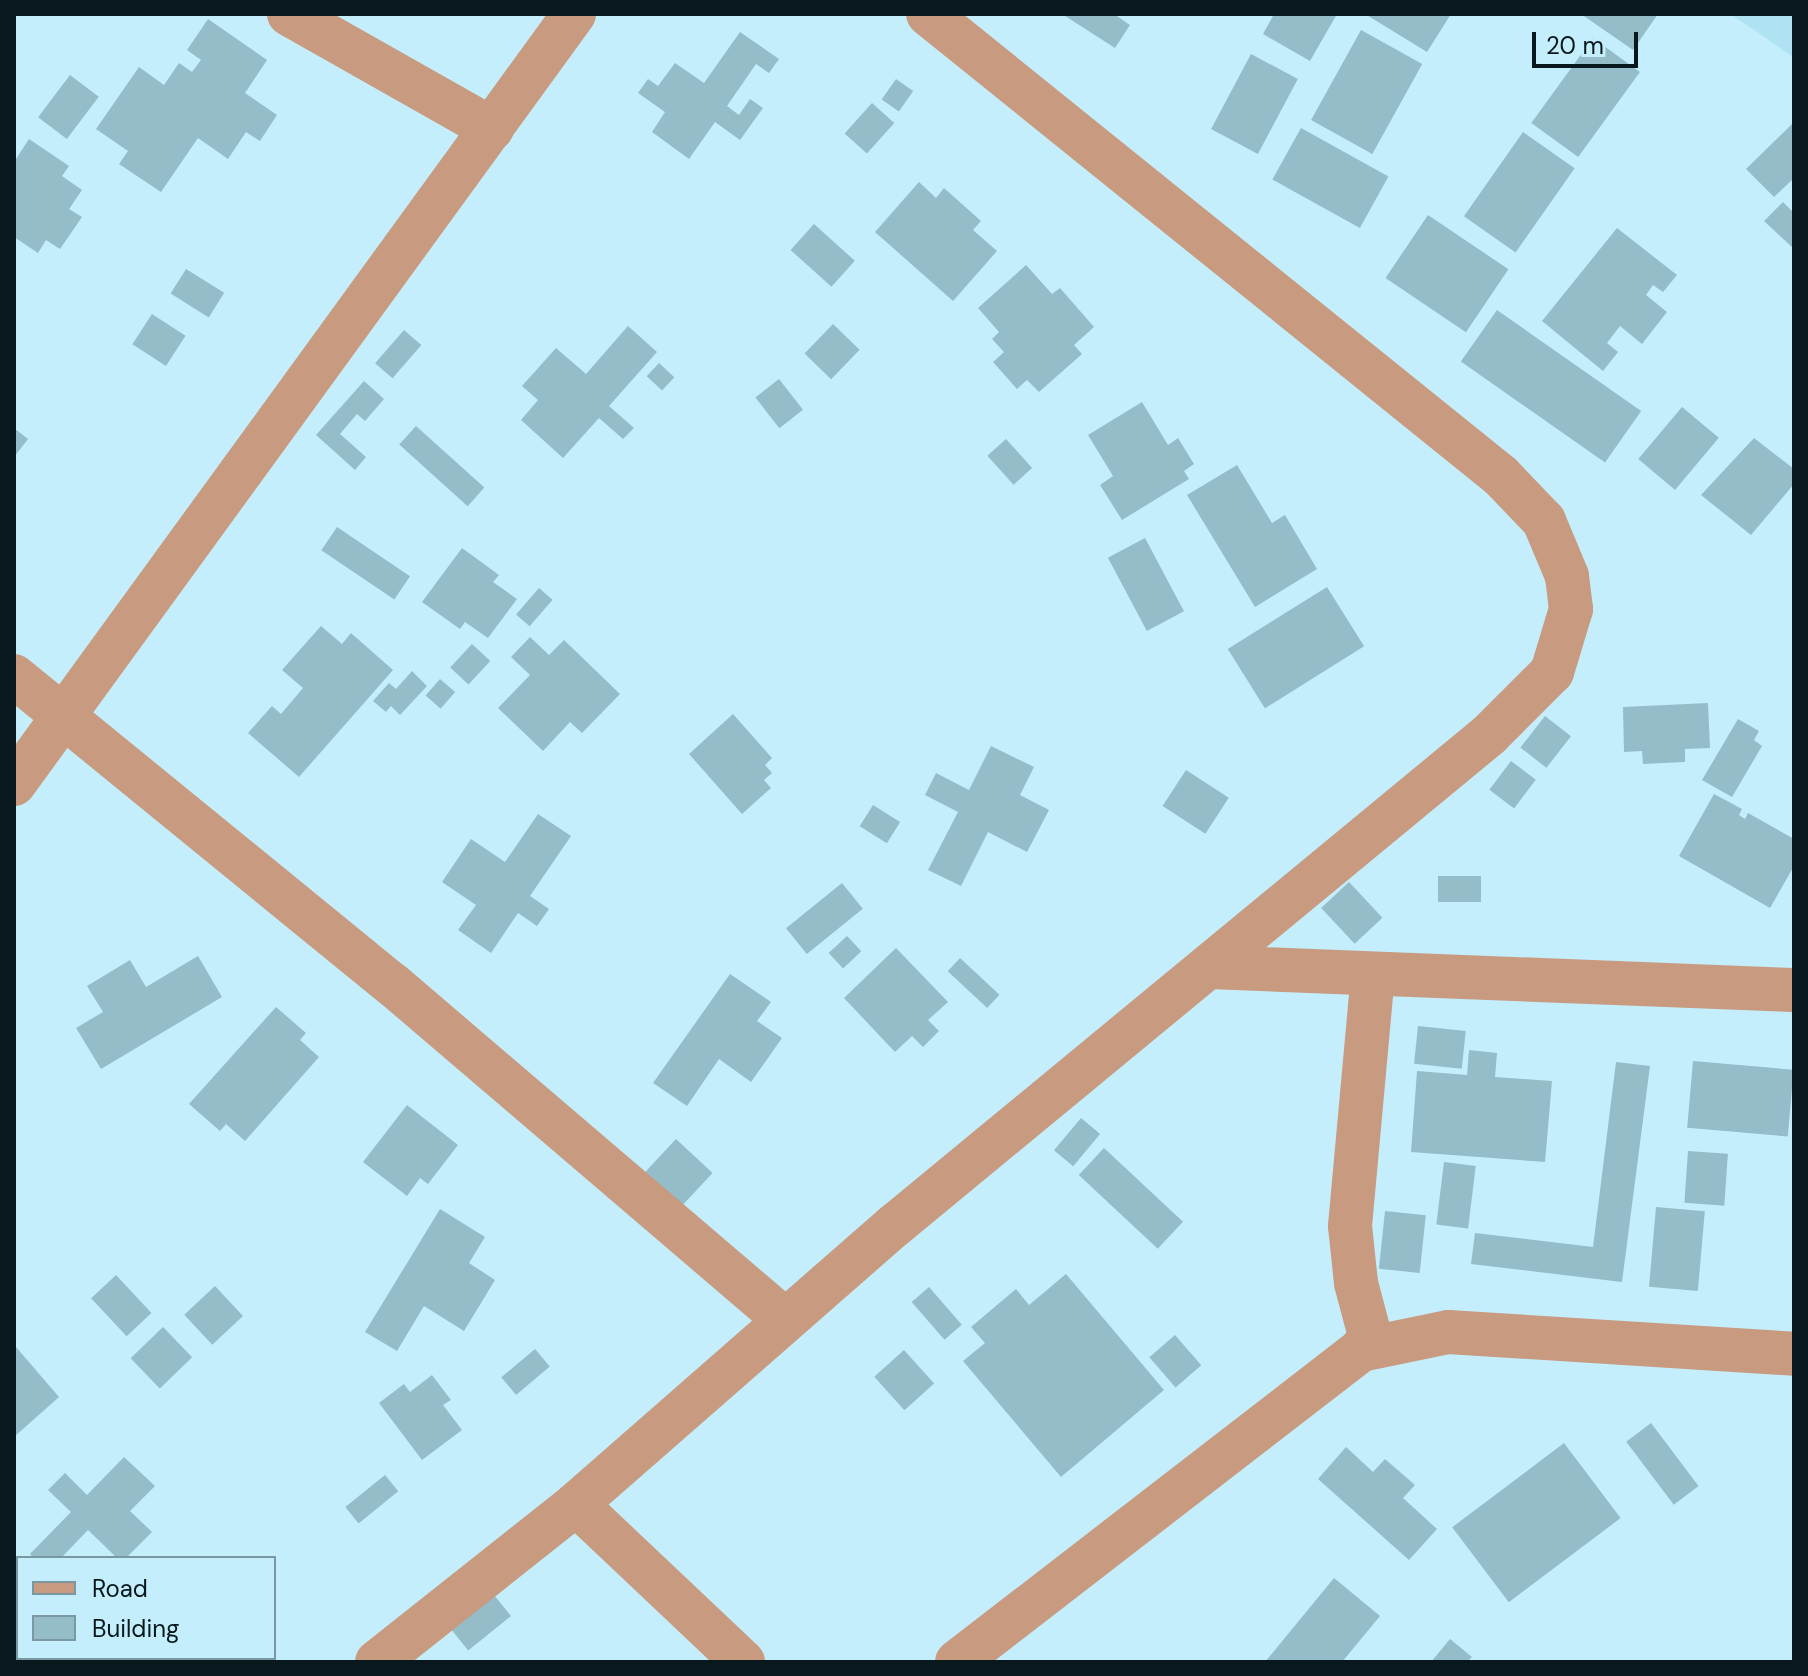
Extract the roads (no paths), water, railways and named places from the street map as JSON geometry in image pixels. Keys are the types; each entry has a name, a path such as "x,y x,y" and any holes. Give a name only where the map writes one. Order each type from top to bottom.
{"street":[{"path":"289,14 492,129"},
{"path":"14,784 62,712 574,14"},
{"path":"377,1662 576,1504 784,1319 1489,735 1552,672 1571,609 1567,576 1544,521 1501,476 928,14"},
{"path":"14,676 62,712 392,984 784,1319"},
{"path":"1210,967 1794,990"},
{"path":"957,1662 1361,1350 1370,1336 1356,1283 1350,1226 1373,974"},
{"path":"1361,1350 1448,1332 1794,1354"},
{"path":"576,1504 743,1662"}]}
